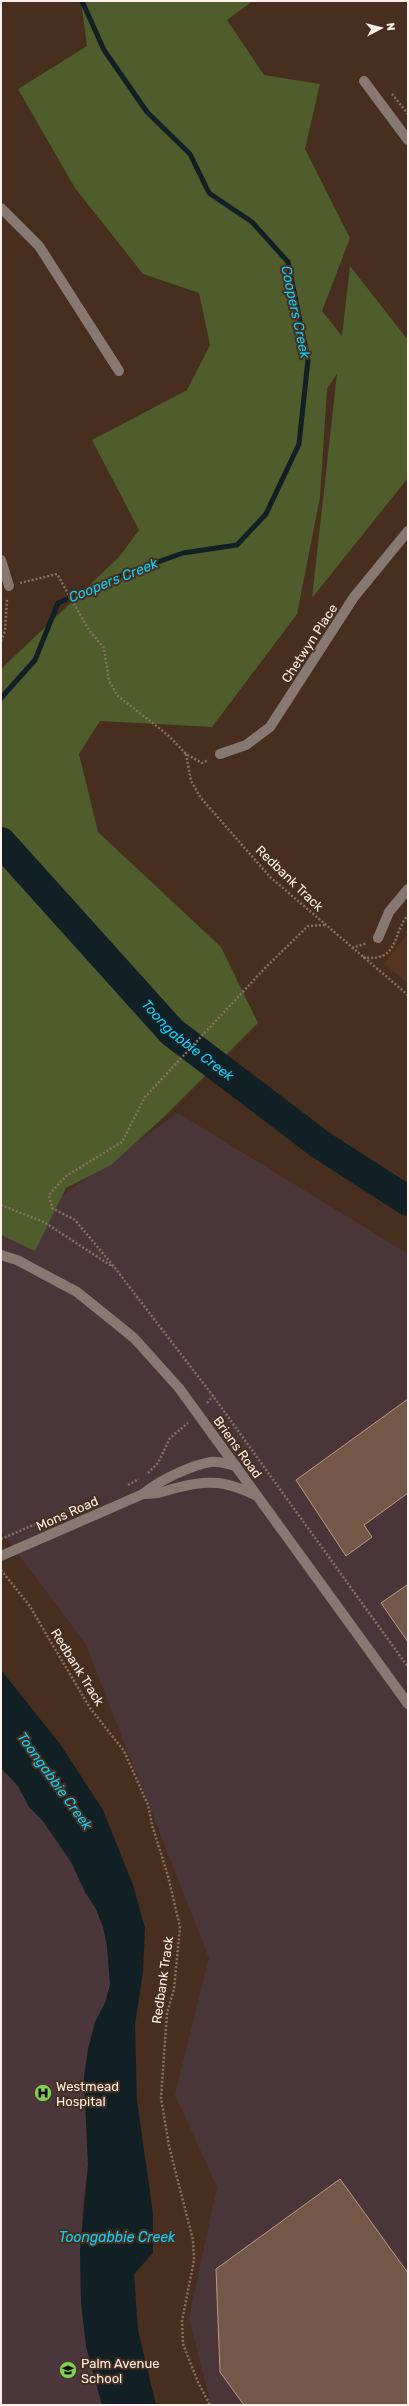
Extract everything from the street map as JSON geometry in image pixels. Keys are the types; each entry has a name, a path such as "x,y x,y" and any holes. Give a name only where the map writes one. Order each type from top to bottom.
{"street":[{"path":"364,81 408,140"},
{"path":"1,208 39,246 119,371"},
{"name":"Chetwyn Place","path":"220,754 246,745 270,727 354,597 408,531"},
{"path":"1,560 8,586"},
{"path":"378,938 389,912 408,889"},
{"name":"Briens Road","path":"1,1255 17,1260 77,1292 134,1338 179,1388 408,1704"},
{"name":"Mons Road","path":"1,1556 143,1494 153,1485 196,1467 211,1462 236,1466"},
{"name":"Mons Road","path":"143,1494 160,1494 180,1487 214,1481 231,1485 259,1497"}],"path":[{"path":"1,641 5,631 8,586 57,574 78,607 89,630 104,648 109,681 118,696 169,736 186,754 202,762 220,754"},
{"name":"Redbank Track","path":"186,754 191,781 201,798 270,877 408,995"},
{"path":"325,925 308,926 265,968 145,1097 122,1142 66,1176 49,1195 52,1208 75,1220 115,1268 213,1396 408,1667"},
{"path":"1,1205 44,1222 115,1268"},
{"path":"209,1401 213,1396"},
{"path":"124,1486 145,1476 158,1463 170,1438 186,1424"},
{"path":"1,1539 80,1505"},
{"name":"Redbank Track","path":"1,1570 29,1605 90,1708 124,1751 148,1805 152,1825 168,1876 180,1927 174,1989 167,2013 160,2098 170,2153 193,2240 194,2260 182,2321 183,2344 198,2382 210,2405"}],"shaded area":[{"path":"408,933 408,983 384,964"},
{"path":"178,1113 408,1254 408,2405 211,2405 189,2318 217,2187 175,2095 209,1958 85,1643 1,1531 1,1239"},
{"name":"Westmead Hospital","path":"1,1768 18,1786 29,1807 43,1821 71,1862 85,1892 96,1909 103,1927 107,1946 110,1985 105,2003 95,2022 88,2049 84,2077 88,2165 82,2211 86,2346 102,2405 1,2405"}],"green space":[{"path":"81,1 253,1 227,20 264,75 320,84 305,149 350,238 322,311 342,336 350,266 408,340 408,478 312,598 337,374 327,389 320,497 297,614 212,727 100,721 79,754 98,832 221,947 258,1023 165,1116 111,1165 66,1188 35,1251 1,1235 1,669 119,557 139,530 92,440 187,390 210,345 199,293 143,274 75,188 18,89 87,46"}],"water":[{"name":"Toongabbie Creek","path":"1,1670 60,1744 103,1810 133,1885 145,1928 143,1972 135,2025 137,2101 153,2213 153,2253 134,2274 138,2330 156,2405 102,2405 86,2346 81,2303 80,2250 88,2165 84,2077 88,2049 95,2022 105,2003 110,1985 107,1946 103,1927 96,1909 85,1892 71,1862 43,1821 29,1807 18,1786 1,1768"}],"building":[{"path":"408,1399 408,1493 364,1525 372,1537 346,1556 296,1480"},
{"path":"407,1585 408,1587 408,1642 381,1603"},
{"path":"340,2179 408,2273 408,2405 244,2405 220,2372 216,2269"}],"waterway":[{"name":"Coopers Creek","path":"1,698 35,660 58,603 127,573 183,553 237,545 266,514 299,444 308,360 288,262 252,222 209,193 190,154 147,112 104,50 82,1"},
{"name":"Toongabbie Creek","path":"1,842 172,1032 321,1145 408,1201"}],"place":[{"name":"Westmead Hospital","path":"43,2093"},
{"name":"Palm Avenue School","path":"68,2370"}]}
